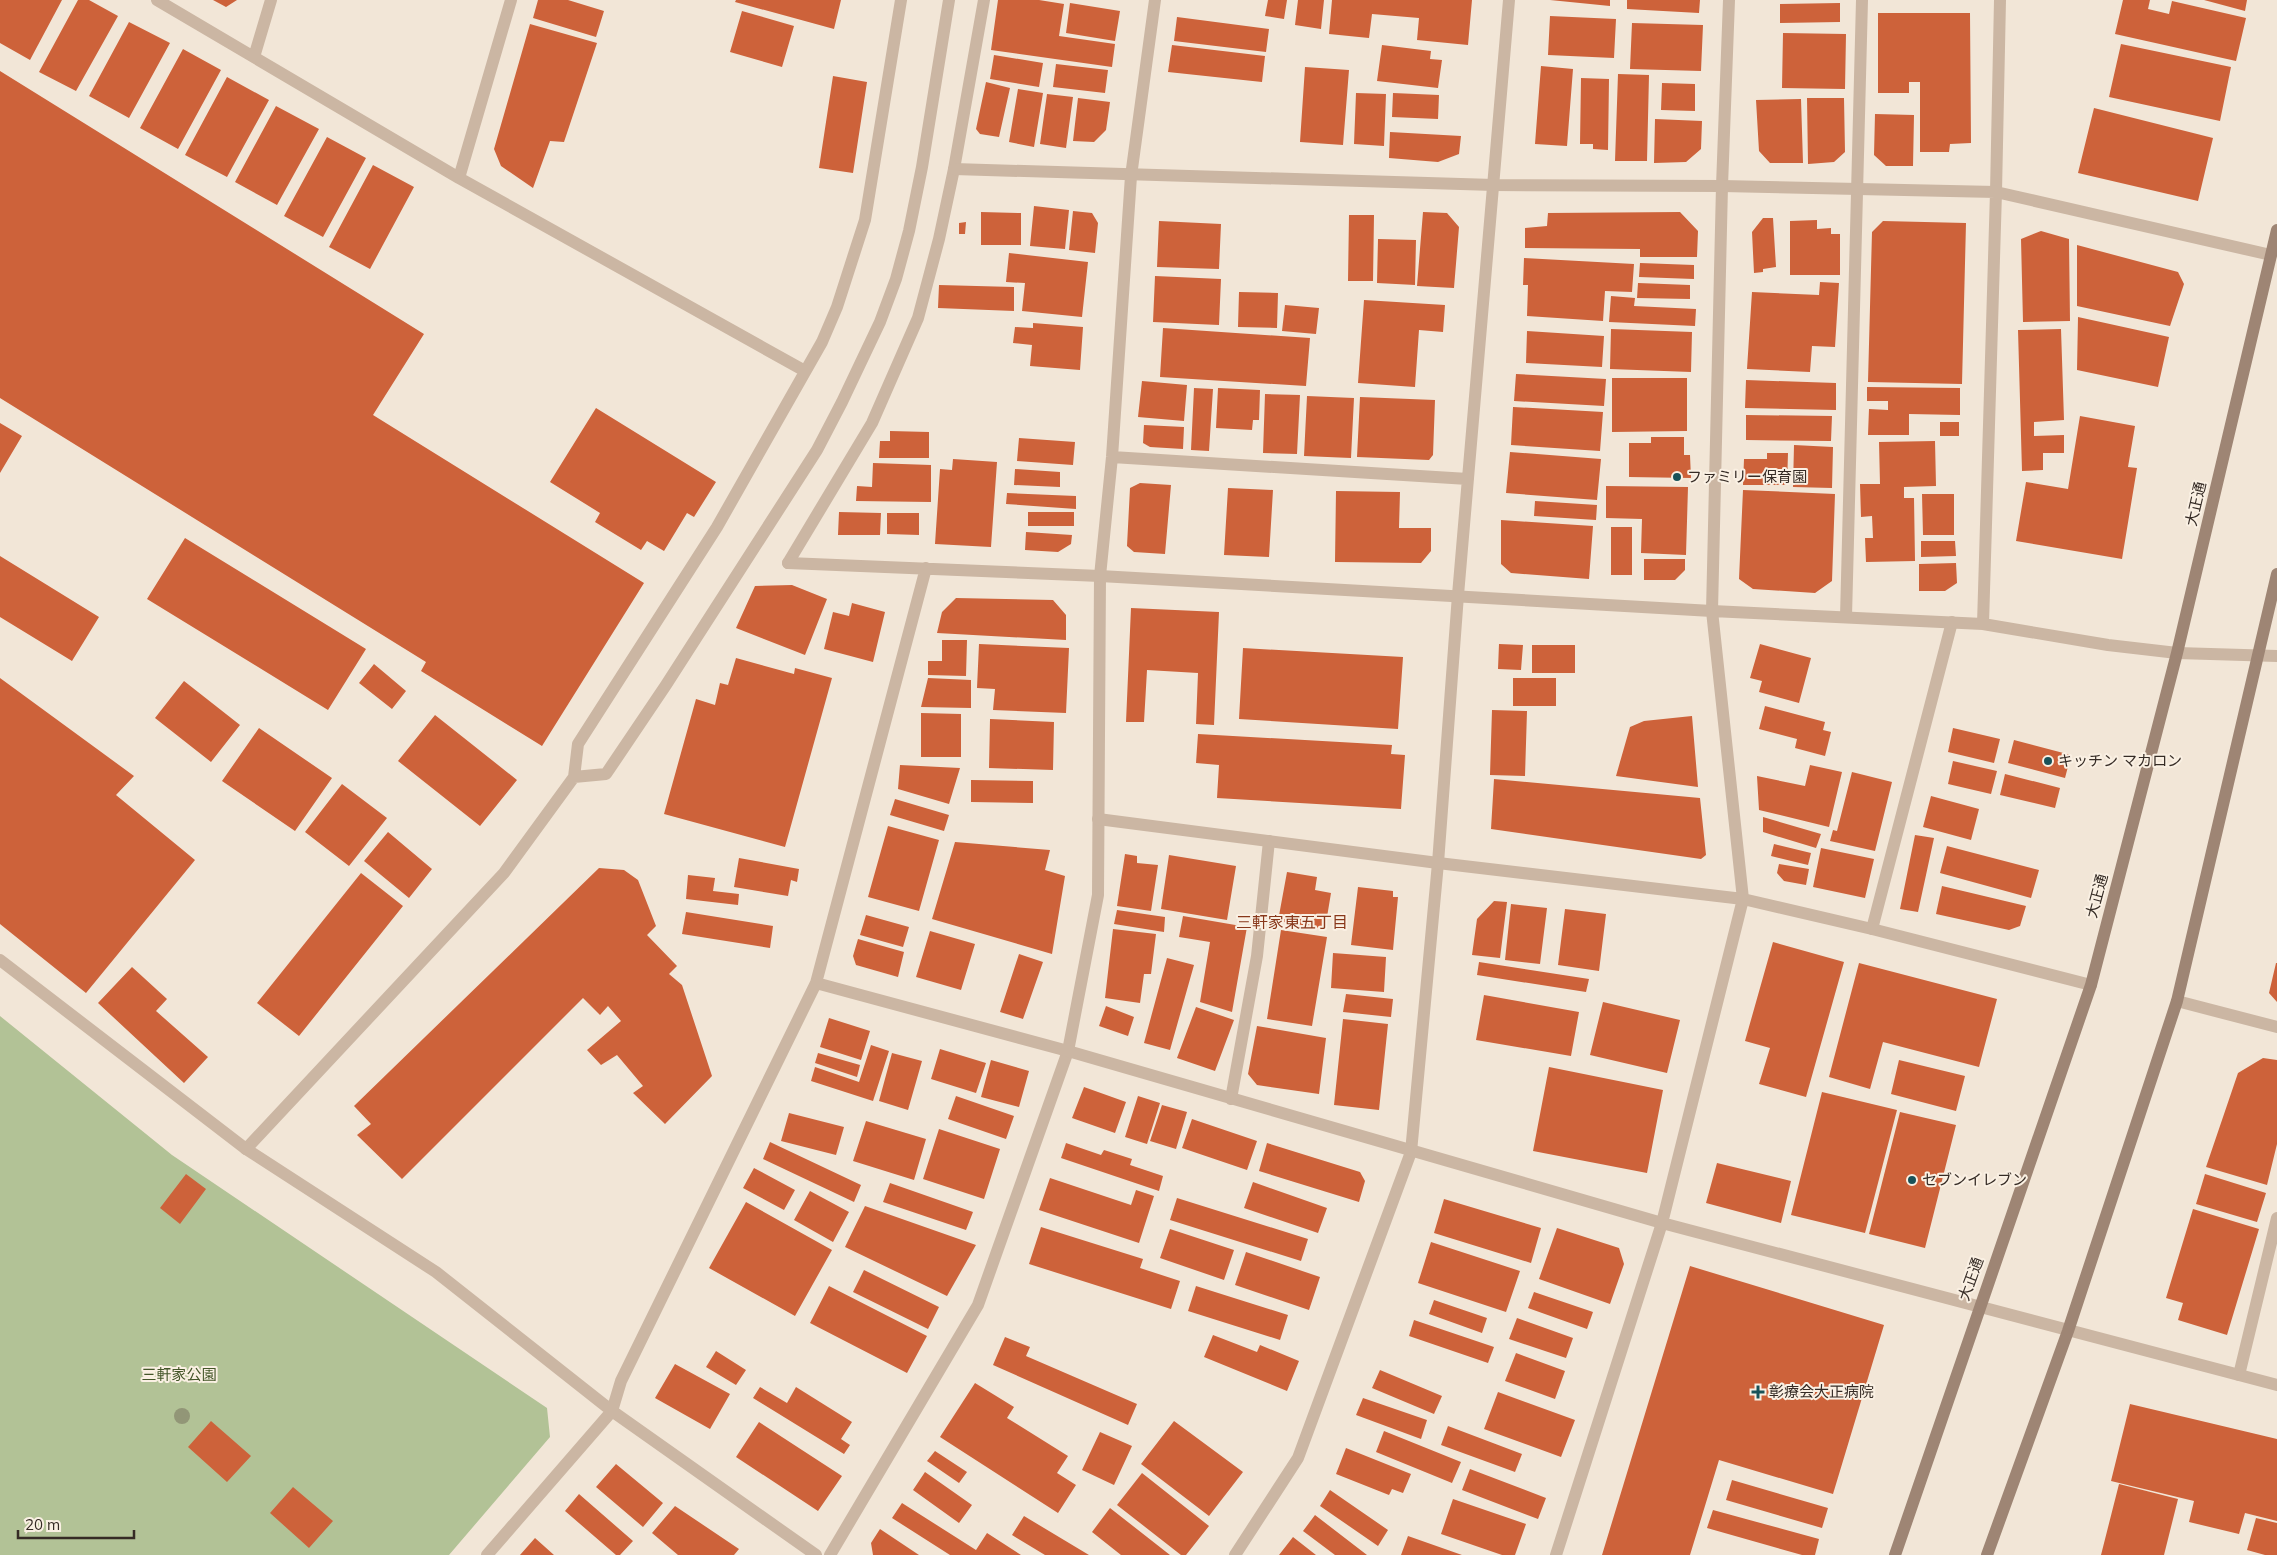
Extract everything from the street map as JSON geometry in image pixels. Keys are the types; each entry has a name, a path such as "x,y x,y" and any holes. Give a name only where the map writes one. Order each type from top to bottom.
{"main road":[{"name":"大正通","path":"1895,1555 1978,1307 2091,985 2177,653 2277,230"},
{"path":"1987,1555 2068,1331 2177,1002 2246,713 2256,655 2277,574"}],"street":[{"path":"157,0 459,178 805,371"},
{"path":"254,58 271,0"},
{"path":"459,178 511,0"},
{"path":"246,1149 504,873 574,777 578,744 718,527 822,342 837,307 864,220 901,0"},
{"path":"574,777 606,774 666,686 812,458 862,361 896,279 909,232 922,167 948,0"},
{"path":"984,0 954,169 939,239 918,318 872,422 788,563 1100,576 1458,595 1712,612 1952,622 1983,624 2108,645 2177,653 2277,656"},
{"path":"830,1555 978,1304 1068,1051 1098,895 1100,576 1112,457 1131,176 1155,0"},
{"path":"1235,1555 1298,1458 1411,1152 1438,863 1458,595 1510,0"},
{"path":"1556,1555 1662,1223 1743,899 1712,612 1722,186 1729,0"},
{"path":"1846,617 1862,0"},
{"path":"1983,624 2000,0"},
{"path":"954,169 1494,186 1722,186 1996,192 2271,255"},
{"path":"1112,457 1468,479"},
{"path":"487,1555 612,1411 622,1380 816,984 926,568"},
{"path":"1872,929 1952,622"},
{"path":"1098,819 1438,863 1743,899 1872,929 2091,985"},
{"path":"1231,1098 1257,956 1269,841"},
{"path":"0,960 246,1149 436,1272 612,1411 816,1555"},
{"path":"816,984 1068,1051 1411,1152 1662,1223 2277,1385"},
{"path":"2177,1002 2277,1027"},
{"path":"2239,1376 2277,1218"}],"green space":[{"name":"三軒家公園","path":"0,1016 172,1155 547,1408 550,1437 449,1555 0,1555"}],"building":[{"path":"0,0 62,0 30,60 0,43"},
{"path":"78,0 89,0 118,16 76,91 39,72"},
{"path":"213,0 237,0 226,7"},
{"path":"538,0 568,0 604,11 596,37 533,18"},
{"path":"736,0 841,0 834,29 735,2"},
{"path":"998,0 1039,0 1064,4 1059,36 1115,44 1112,67 991,50"},
{"path":"1268,0 1287,0 1284,19 1265,16"},
{"path":"1298,0 1324,0 1321,29 1295,25"},
{"path":"1332,0 1472,0 1468,45 1417,40 1419,18 1372,14 1369,38 1329,34"},
{"path":"1550,0 1610,0 1610,6"},
{"path":"1627,0 1700,0 1699,13 1627,9"},
{"path":"2123,0 2150,0 2148,9 2169,14 2172,1 2246,18 2236,61 2115,34"},
{"path":"2204,0 2247,0 2245,11"},
{"path":"1070,3 1120,11 1115,41 1066,33"},
{"path":"1840,3 1840,22 1780,23 1780,4"},
{"path":"742,11 794,26 782,67 730,52"},
{"path":"1878,13 1970,13 1971,143 1950,144 1949,152 1920,152 1920,82 1909,82 1909,93 1878,93"},
{"path":"1550,16 1616,19 1614,58 1548,55"},
{"path":"1177,17 1269,29 1266,52 1174,41"},
{"path":"129,22 170,43 129,118 89,96"},
{"path":"1632,23 1703,25 1701,71 1630,69"},
{"path":"530,24 597,43 564,142 550,141 533,188 501,166 494,149"},
{"path":"1783,33 1846,34 1845,89 1782,88"},
{"path":"2121,44 2231,67 2220,121 2109,97"},
{"path":"1172,45 1265,56 1262,82 1168,72"},
{"path":"1382,45 1431,51 1430,59 1442,60 1438,88 1377,81"},
{"path":"183,49 221,70 178,149 140,128"},
{"path":"994,55 1043,63 1039,87 990,79"},
{"path":"1056,64 1108,70 1105,93 1053,87"},
{"path":"1541,66 1573,69 1567,146 1535,144"},
{"path":"1305,67 1349,70 1343,145 1300,142"},
{"path":"0,71 424,334 373,415 644,583 542,746 421,671 426,662 0,398"},
{"path":"1618,74 1649,75 1647,161 1615,161"},
{"path":"833,76 867,82 853,173 819,168"},
{"path":"227,77 269,100 227,177 185,155"},
{"path":"1581,78 1609,79 1608,150 1593,149 1593,144 1580,144"},
{"path":"986,82 1010,88 999,137 980,134 976,129"},
{"path":"1662,83 1695,84 1695,111 1661,110"},
{"path":"1018,89 1043,93 1034,147 1009,142"},
{"path":"1356,93 1386,94 1384,146 1354,144"},
{"path":"1393,93 1439,95 1438,119 1392,117"},
{"path":"1047,94 1073,97 1066,148 1040,144"},
{"path":"1078,98 1110,102 1106,130 1094,142 1073,141"},
{"path":"1807,98 1844,98 1845,152 1834,162 1808,164"},
{"path":"1801,99 1803,163 1770,163 1759,151 1756,100"},
{"path":"276,106 319,129 277,205 235,182"},
{"path":"2094,108 2213,138 2198,201 2078,173"},
{"path":"1875,114 1914,115 1913,166 1886,166 1874,155"},
{"path":"1655,119 1702,121 1701,149 1686,162 1654,163"},
{"path":"1390,132 1461,136 1459,154 1438,162 1389,158"},
{"path":"327,137 366,158 323,237 284,216"},
{"path":"373,165 414,187 370,269 329,247"},
{"path":"1034,206 1069,210 1065,249 1030,246"},
{"path":"1073,211 1092,213 1098,223 1095,253 1069,250"},
{"path":"981,212 1021,213 1021,245 981,245"},
{"path":"1423,212 1447,213 1459,227 1454,288 1417,286"},
{"path":"1680,212 1698,231 1697,257 1640,257 1640,249 1525,248 1525,228 1547,226 1548,213"},
{"path":"1349,215 1374,215 1373,281 1348,281"},
{"path":"1763,218 1773,218 1776,267 1754,273 1752,232"},
{"path":"1817,220 1817,229 1831,228 1831,234 1840,234 1840,275 1790,275 1790,221"},
{"path":"1159,221 1221,224 1219,269 1157,267"},
{"path":"1883,221 1966,223 1962,384 1868,382 1872,232"},
{"path":"966,222 965,234 959,234 959,223"},
{"path":"2041,231 2069,239 2070,321 2023,322 2021,239"},
{"path":"1378,239 1416,240 1415,285 1377,283"},
{"path":"2077,245 2178,272 2184,284 2170,326 2077,306"},
{"path":"1009,253 1088,262 1082,317 1022,311 1025,283 1006,282"},
{"path":"1524,258 1634,264 1632,292 1605,291 1603,321 1527,316 1528,285 1523,285"},
{"path":"1640,263 1694,265 1694,279 1639,277"},
{"path":"1155,276 1221,279 1219,325 1153,322"},
{"path":"1820,282 1839,283 1835,347 1812,346 1810,372 1747,369 1752,292 1819,295"},
{"path":"1638,283 1690,285 1690,299 1637,298"},
{"path":"939,285 1014,287 1014,311 938,308"},
{"path":"1239,292 1278,293 1277,328 1238,327"},
{"path":"1611,296 1635,298 1634,306 1696,309 1695,326 1609,322"},
{"path":"1364,300 1445,305 1443,332 1419,330 1415,387 1358,383"},
{"path":"1285,305 1319,308 1316,334 1282,331"},
{"path":"2078,317 2169,337 2158,387 2077,370"},
{"path":"1033,323 1083,327 1080,370 1030,366 1032,345 1013,343 1015,327 1033,328"},
{"path":"1163,328 1310,338 1306,386 1160,377"},
{"path":"1611,329 1692,332 1691,372 1610,369"},
{"path":"2061,329 2064,420 2034,422 2034,436 2064,435 2064,453 2043,453 2043,470 2022,471 2018,330"},
{"path":"1527,331 1604,336 1602,367 1526,363"},
{"path":"1516,374 1606,379 1604,406 1514,401"},
{"path":"1612,378 1687,378 1687,431 1612,432"},
{"path":"1746,380 1836,383 1836,410 1745,408"},
{"path":"1142,381 1187,385 1184,421 1138,417"},
{"path":"1867,387 1960,388 1960,415 1909,414 1909,435 1868,435 1869,409 1888,410 1888,401 1867,401"},
{"path":"1194,388 1213,389 1209,451 1191,450"},
{"path":"1218,388 1260,390 1259,420 1253,420 1252,430 1216,428"},
{"path":"1265,394 1300,395 1297,454 1263,453"},
{"path":"1307,396 1354,398 1351,458 1304,456"},
{"path":"1360,397 1435,400 1433,455 1429,460 1357,457"},
{"path":"1513,407 1603,412 1600,451 1511,445"},
{"path":"596,408 716,482 694,517 687,513 664,551 647,541 641,550 595,522 600,513 550,482"},
{"path":"1746,415 1832,416 1831,441 1746,440"},
{"path":"2080,416 2135,426 2128,467 2137,468 2122,559 2016,541 2026,482 2068,489"},
{"path":"1940,422 1959,422 1959,436 1940,436"},
{"path":"0,423 22,436 0,473"},
{"path":"1144,425 1184,427 1183,449 1150,447 1143,443"},
{"path":"890,431 929,432 929,458 879,458 880,441 890,441"},
{"path":"1651,437 1684,437 1684,455 1690,455 1691,478 1629,477 1629,443 1651,443"},
{"path":"1019,438 1075,442 1073,465 1017,461"},
{"path":"1935,441 1936,486 1904,487 1904,498 1914,498 1915,561 1866,562 1865,538 1873,538 1872,516 1861,517 1860,484 1880,484 1879,442"},
{"path":"1794,445 1833,447 1832,488 1793,487"},
{"path":"1510,452 1601,459 1597,500 1506,493"},
{"path":"1767,453 1788,453 1787,485 1743,485 1744,459 1767,459"},
{"path":"953,459 997,462 991,547 935,544 940,469 952,470"},
{"path":"873,463 931,465 931,502 856,501 857,486 872,487"},
{"path":"1015,469 1060,472 1060,487 1014,485"},
{"path":"1140,483 1171,485 1165,554 1134,552 1127,546 1130,488"},
{"path":"1606,486 1688,487 1686,555 1641,553 1642,519 1606,518"},
{"path":"1228,488 1273,490 1269,557 1224,555"},
{"path":"1743,490 1835,494 1832,581 1815,593 1753,589 1739,579"},
{"path":"1336,491 1400,492 1399,528 1431,528 1431,551 1421,563 1335,562"},
{"path":"1007,493 1076,496 1076,509 1006,504"},
{"path":"1922,494 1954,494 1954,535 1923,535"},
{"path":"1535,501 1597,505 1596,520 1534,516"},
{"path":"839,512 881,513 880,535 838,535"},
{"path":"1028,512 1074,512 1074,526 1028,526"},
{"path":"887,513 919,513 919,535 887,534"},
{"path":"1501,520 1593,526 1589,579 1511,573 1501,564"},
{"path":"1611,527 1632,527 1632,575 1611,575"},
{"path":"1026,532 1072,535 1071,544 1058,552 1025,550"},
{"path":"185,538 366,649 328,710 147,599"},
{"path":"1921,541 1955,541 1956,556 1921,557"},
{"path":"0,556 99,617 72,661 0,617"},
{"path":"1644,559 1685,559 1685,570 1675,580 1644,580"},
{"path":"1956,563 1957,583 1945,591 1919,591 1919,564"},
{"path":"792,585 827,599 805,655 736,628 755,586"},
{"path":"956,598 1053,600 1066,615 1066,640 937,633 942,612"},
{"path":"852,603 885,612 873,662 824,649 833,612 849,616"},
{"path":"1131,608 1219,612 1214,725 1196,724 1198,673 1147,670 1144,722 1126,722"},
{"path":"942,640 967,640 966,676 928,675 928,661 942,661"},
{"path":"979,644 1069,648 1066,713 993,710 995,689 977,688"},
{"path":"1499,644 1523,645 1521,670 1498,669"},
{"path":"1760,644 1811,658 1799,703 1759,692 1762,681 1750,678"},
{"path":"1532,645 1575,645 1575,673 1532,673"},
{"path":"1243,648 1403,657 1398,729 1239,719"},
{"path":"736,658 794,674 795,668 832,678 785,847 664,814 696,699 715,705 720,683 728,685"},
{"path":"374,664 406,691 392,709 359,683"},
{"path":"0,678 134,776 116,795 195,860 86,993 0,924"},
{"path":"928,678 971,680 971,708 921,707"},
{"path":"1513,678 1556,678 1556,706 1513,706"},
{"path":"184,681 240,725 211,762 155,718"},
{"path":"1765,706 1825,722 1823,730 1831,732 1825,756 1795,748 1797,739 1759,729"},
{"path":"1492,710 1527,711 1525,776 1490,775"},
{"path":"921,713 961,714 961,757 921,757"},
{"path":"435,715 517,780 480,826 398,761"},
{"path":"1692,716 1698,787 1616,776 1630,727 1644,721"},
{"path":"990,719 1054,722 1053,770 989,768"},
{"path":"259,728 332,778 295,831 222,781"},
{"path":"1953,728 2000,739 1994,763 1948,752"},
{"path":"1198,734 1392,745 1391,754 1405,755 1401,809 1217,798 1219,765 1196,763"},
{"path":"2014,740 2071,755 2065,778 2008,763"},
{"path":"1953,761 1997,771 1991,794 1948,784"},
{"path":"900,765 960,768 949,804 898,789"},
{"path":"1810,765 1842,772 1829,827 1759,810 1757,776 1805,786"},
{"path":"1852,772 1892,782 1875,851 1830,841 1833,830 1837,831"},
{"path":"2005,774 2060,788 2055,808 2000,795"},
{"path":"1494,779 1700,798 1706,855 1701,859 1491,829"},
{"path":"971,780 1033,781 1033,803 971,802"},
{"path":"342,784 387,818 349,866 305,832"},
{"path":"1931,796 1979,809 1971,840 1923,827"},
{"path":"895,799 949,815 944,831 890,815"},
{"path":"1763,817 1821,834 1816,848 1763,832"},
{"path":"888,826 939,840 919,911 868,897"},
{"path":"388,832 432,869 409,898 364,861"},
{"path":"1915,835 1934,838 1918,912 1900,909"},
{"path":"955,842 1050,850 1045,870 1065,876 1052,954 932,919"},
{"path":"1774,844 1811,853 1808,865 1771,856"},
{"path":"1947,846 2039,870 2031,898 1940,873"},
{"path":"1821,848 1874,859 1865,898 1813,887"},
{"path":"1125,854 1137,856 1137,863 1158,865 1151,911 1117,906"},
{"path":"1169,855 1236,866 1227,920 1161,909"},
{"path":"739,858 799,869 797,882 791,880 788,896 734,887"},
{"path":"1779,864 1809,869 1806,885 1784,881 1777,873"},
{"path":"599,868 624,870 638,880 656,926 647,935 677,966 669,974 682,985 712,1076 665,1124 633,1093 643,1086 617,1055 601,1065 587,1050 621,1021 608,1006 600,1015 583,998 402,1179 357,1135 371,1124 354,1106"},
{"path":"1287,872 1317,877 1315,890 1331,893 1325,929 1278,921"},
{"path":"361,873 403,906 299,1036 257,1003"},
{"path":"688,875 715,878 713,891 739,894 738,905 686,899"},
{"path":"1942,886 2026,906 2020,926 2009,930 1936,914"},
{"path":"1358,887 1393,891 1393,897 1398,897 1393,950 1351,945"},
{"path":"1494,901 1507,902 1500,958 1472,955 1477,919"},
{"path":"1511,904 1547,908 1540,964 1505,960"},
{"path":"1565,909 1606,914 1599,971 1558,965"},
{"path":"1117,910 1165,917 1164,932 1114,924"},
{"path":"686,912 773,926 770,948 682,934"},
{"path":"866,915 909,927 903,947 860,935"},
{"path":"1183,916 1247,927 1232,1012 1200,1002 1210,942 1179,937"},
{"path":"1113,929 1156,934 1151,974 1144,974 1140,1003 1105,998"},
{"path":"1281,930 1327,937 1312,1026 1267,1019"},
{"path":"930,931 975,944 961,990 916,977"},
{"path":"858,939 904,952 898,977 856,965 853,956"},
{"path":"1773,942 1844,962 1806,1097 1759,1084 1770,1048 1745,1041"},
{"path":"1333,953 1386,957 1384,992 1331,988"},
{"path":"1019,954 1043,962 1023,1019 1000,1012"},
{"path":"1167,958 1194,965 1170,1050 1144,1043"},
{"path":"1479,962 1589,979 1586,992 1477,975"},
{"path":"1859,963 1997,999 1979,1067 1883,1042 1870,1089 1829,1077"},
{"path":"2277,963 2277,1002 2269,993"},
{"path":"132,967 167,999 156,1011 208,1057 184,1083 98,1003"},
{"path":"1346,994 1393,999 1391,1017 1343,1012"},
{"path":"1484,995 1579,1012 1571,1056 1476,1040"},
{"path":"1603,1002 1680,1020 1667,1073 1590,1055"},
{"path":"1106,1006 1134,1017 1128,1036 1099,1026"},
{"path":"1196,1007 1234,1020 1215,1071 1177,1058"},
{"path":"829,1018 870,1031 861,1060 820,1047"},
{"path":"1343,1019 1388,1024 1379,1110 1334,1105"},
{"path":"1257,1026 1326,1038 1319,1094 1257,1085 1248,1074"},
{"path":"871,1045 889,1051 873,1101 811,1081 815,1067 859,1082"},
{"path":"940,1049 986,1063 976,1093 931,1079"},
{"path":"818,1053 860,1065 857,1077 815,1063"},
{"path":"892,1053 922,1061 908,1110 879,1101"},
{"path":"2263,1058 2277,1060 2277,1144 2267,1185 2206,1167 2238,1073"},
{"path":"991,1060 1029,1071 1019,1107 981,1097"},
{"path":"1899,1060 1965,1076 1956,1111 1891,1094"},
{"path":"1549,1067 1663,1090 1647,1173 1533,1151"},
{"path":"1084,1087 1126,1102 1115,1133 1072,1118"},
{"path":"1822,1092 1897,1110 1865,1233 1791,1215"},
{"path":"956,1096 1014,1116 1006,1139 948,1119"},
{"path":"1138,1096 1160,1103 1147,1144 1125,1137"},
{"path":"1162,1105 1187,1112 1176,1149 1150,1141"},
{"name":"セブンイレブン","path":"1900,1112 1956,1125 1925,1248 1869,1234"},
{"path":"789,1113 844,1127 836,1155 781,1141"},
{"path":"1192,1119 1257,1141 1247,1170 1182,1148"},
{"path":"866,1121 926,1139 914,1180 853,1161"},
{"path":"939,1129 1000,1149 984,1199 923,1179"},
{"path":"770,1142 861,1185 854,1202 763,1159"},
{"path":"1066,1143 1101,1155 1104,1150 1132,1159 1130,1165 1163,1176 1159,1191 1061,1158"},
{"path":"1267,1143 1360,1172 1365,1181 1359,1202 1259,1171"},
{"path":"1717,1163 1791,1181 1781,1223 1706,1203"},
{"path":"754,1168 795,1190 784,1210 743,1188"},
{"path":"186,1174 206,1189 180,1224 160,1208"},
{"path":"2205,1174 2266,1193 2257,1222 2196,1204"},
{"path":"1050,1178 1131,1205 1136,1190 1154,1196 1139,1243 1039,1210"},
{"path":"1253,1182 1327,1208 1318,1233 1244,1208"},
{"path":"890,1183 973,1212 966,1230 883,1202"},
{"path":"810,1191 849,1212 833,1242 794,1220"},
{"path":"1177,1198 1308,1239 1301,1261 1170,1220"},
{"path":"1444,1199 1541,1228 1531,1263 1434,1233"},
{"path":"746,1202 832,1250 795,1316 709,1268"},
{"path":"865,1206 976,1245 947,1296 845,1247"},
{"path":"2193,1209 2259,1229 2227,1335 2178,1320 2183,1303 2166,1298"},
{"path":"1041,1227 1143,1259 1140,1268 1180,1281 1171,1309 1029,1264"},
{"path":"1557,1228 1619,1248 1624,1264 1610,1304 1539,1279"},
{"path":"1170,1229 1234,1250 1224,1280 1160,1258"},
{"path":"1431,1242 1520,1271 1506,1312 1418,1283"},
{"path":"1246,1252 1320,1277 1309,1310 1235,1285"},
{"name":"彰療会大正病院","path":"1690,1266 1884,1325 1833,1494 1719,1460 1690,1555 1602,1555"},
{"path":"864,1270 939,1307 928,1329 853,1292"},
{"path":"829,1286 927,1336 907,1373 810,1323"},
{"path":"1196,1286 1288,1315 1280,1340 1188,1311"},
{"path":"1534,1292 1593,1312 1587,1329 1528,1308"},
{"path":"1434,1300 1487,1318 1482,1333 1429,1314"},
{"path":"1517,1318 1573,1338 1566,1358 1509,1339"},
{"path":"1414,1320 1494,1347 1488,1363 1409,1336"},
{"path":"1213,1335 1257,1352 1260,1345 1299,1361 1287,1391 1204,1357"},
{"path":"1005,1337 1030,1347 1026,1356 1137,1404 1128,1425 993,1365"},
{"path":"716,1351 746,1370 736,1385 706,1367"},
{"path":"1516,1353 1565,1371 1555,1399 1505,1381"},
{"path":"675,1364 730,1394 710,1429 655,1398"},
{"path":"1380,1370 1442,1396 1434,1414 1372,1388"},
{"path":"975,1383 1014,1407 1007,1418 1068,1456 1057,1473 1076,1485 1058,1513 940,1437"},
{"path":"760,1387 787,1403 796,1387 852,1422 841,1439 850,1445 844,1454 753,1398"},
{"path":"1498,1392 1575,1420 1561,1457 1484,1429"},
{"path":"1363,1398 1427,1420 1421,1439 1356,1415"},
{"path":"2130,1404 2277,1439 2277,1521 2245,1513 2239,1534 2189,1522 2194,1501 2111,1481"},
{"path":"211,1421 251,1456 227,1482 188,1447"},
{"path":"1174,1421 1243,1472 1209,1516 1141,1464"},
{"path":"759,1422 842,1476 818,1511 736,1457"},
{"path":"1448,1426 1522,1454 1515,1472 1441,1445"},
{"path":"1384,1431 1461,1462 1452,1483 1376,1452"},
{"path":"1100,1432 1132,1446 1114,1485 1082,1470"},
{"path":"1346,1448 1411,1474 1403,1493 1392,1489 1389,1495 1336,1474"},
{"path":"935,1451 967,1472 959,1483 927,1461"},
{"path":"616,1464 663,1503 643,1527 596,1487"},
{"path":"1470,1469 1546,1498 1538,1519 1462,1490"},
{"path":"925,1472 972,1505 959,1523 913,1490"},
{"path":"1142,1473 1209,1526 1186,1555 1181,1555 1117,1505"},
{"path":"1732,1480 1828,1508 1822,1528 1726,1500"},
{"path":"2119,1484 2178,1499 2164,1555 2101,1555"},
{"path":"293,1487 333,1521 309,1548 270,1513"},
{"path":"1330,1490 1388,1530 1378,1546 1320,1506"},
{"path":"579,1494 633,1541 620,1555 616,1555 565,1511"},
{"path":"1453,1499 1526,1524 1515,1555 1502,1555 1441,1534"},
{"path":"902,1503 976,1550 987,1533 1021,1555 950,1555 892,1518"},
{"path":"675,1506 739,1549 734,1555 678,1555 652,1533"},
{"path":"1110,1508 1170,1555 1121,1555 1092,1532"},
{"path":"1713,1510 1819,1539 1815,1555 1802,1555 1707,1528"},
{"path":"1315,1515 1367,1555 1335,1555 1303,1531"},
{"path":"1024,1516 1089,1555 1045,1555 1012,1535"},
{"path":"2256,1518 2277,1523 2277,1555 2265,1555 2247,1550"},
{"path":"880,1529 919,1555 873,1555 871,1543"},
{"path":"1408,1536 1462,1555 1401,1555"},
{"path":"1293,1537 1316,1555 1279,1555"},
{"path":"535,1538 554,1555 520,1555"}],"place":[{"name":"ファミリー保育園","path":"1677,477"},
{"name":"キッチン マカロン","path":"2048,761"},
{"name":"セブンイレブン","path":"1912,1180"},
{"name":"彰療会大正病院","path":"1758,1392"}],"district":[{"name":"三軒家東五丁目","path":"1292,922"}]}
